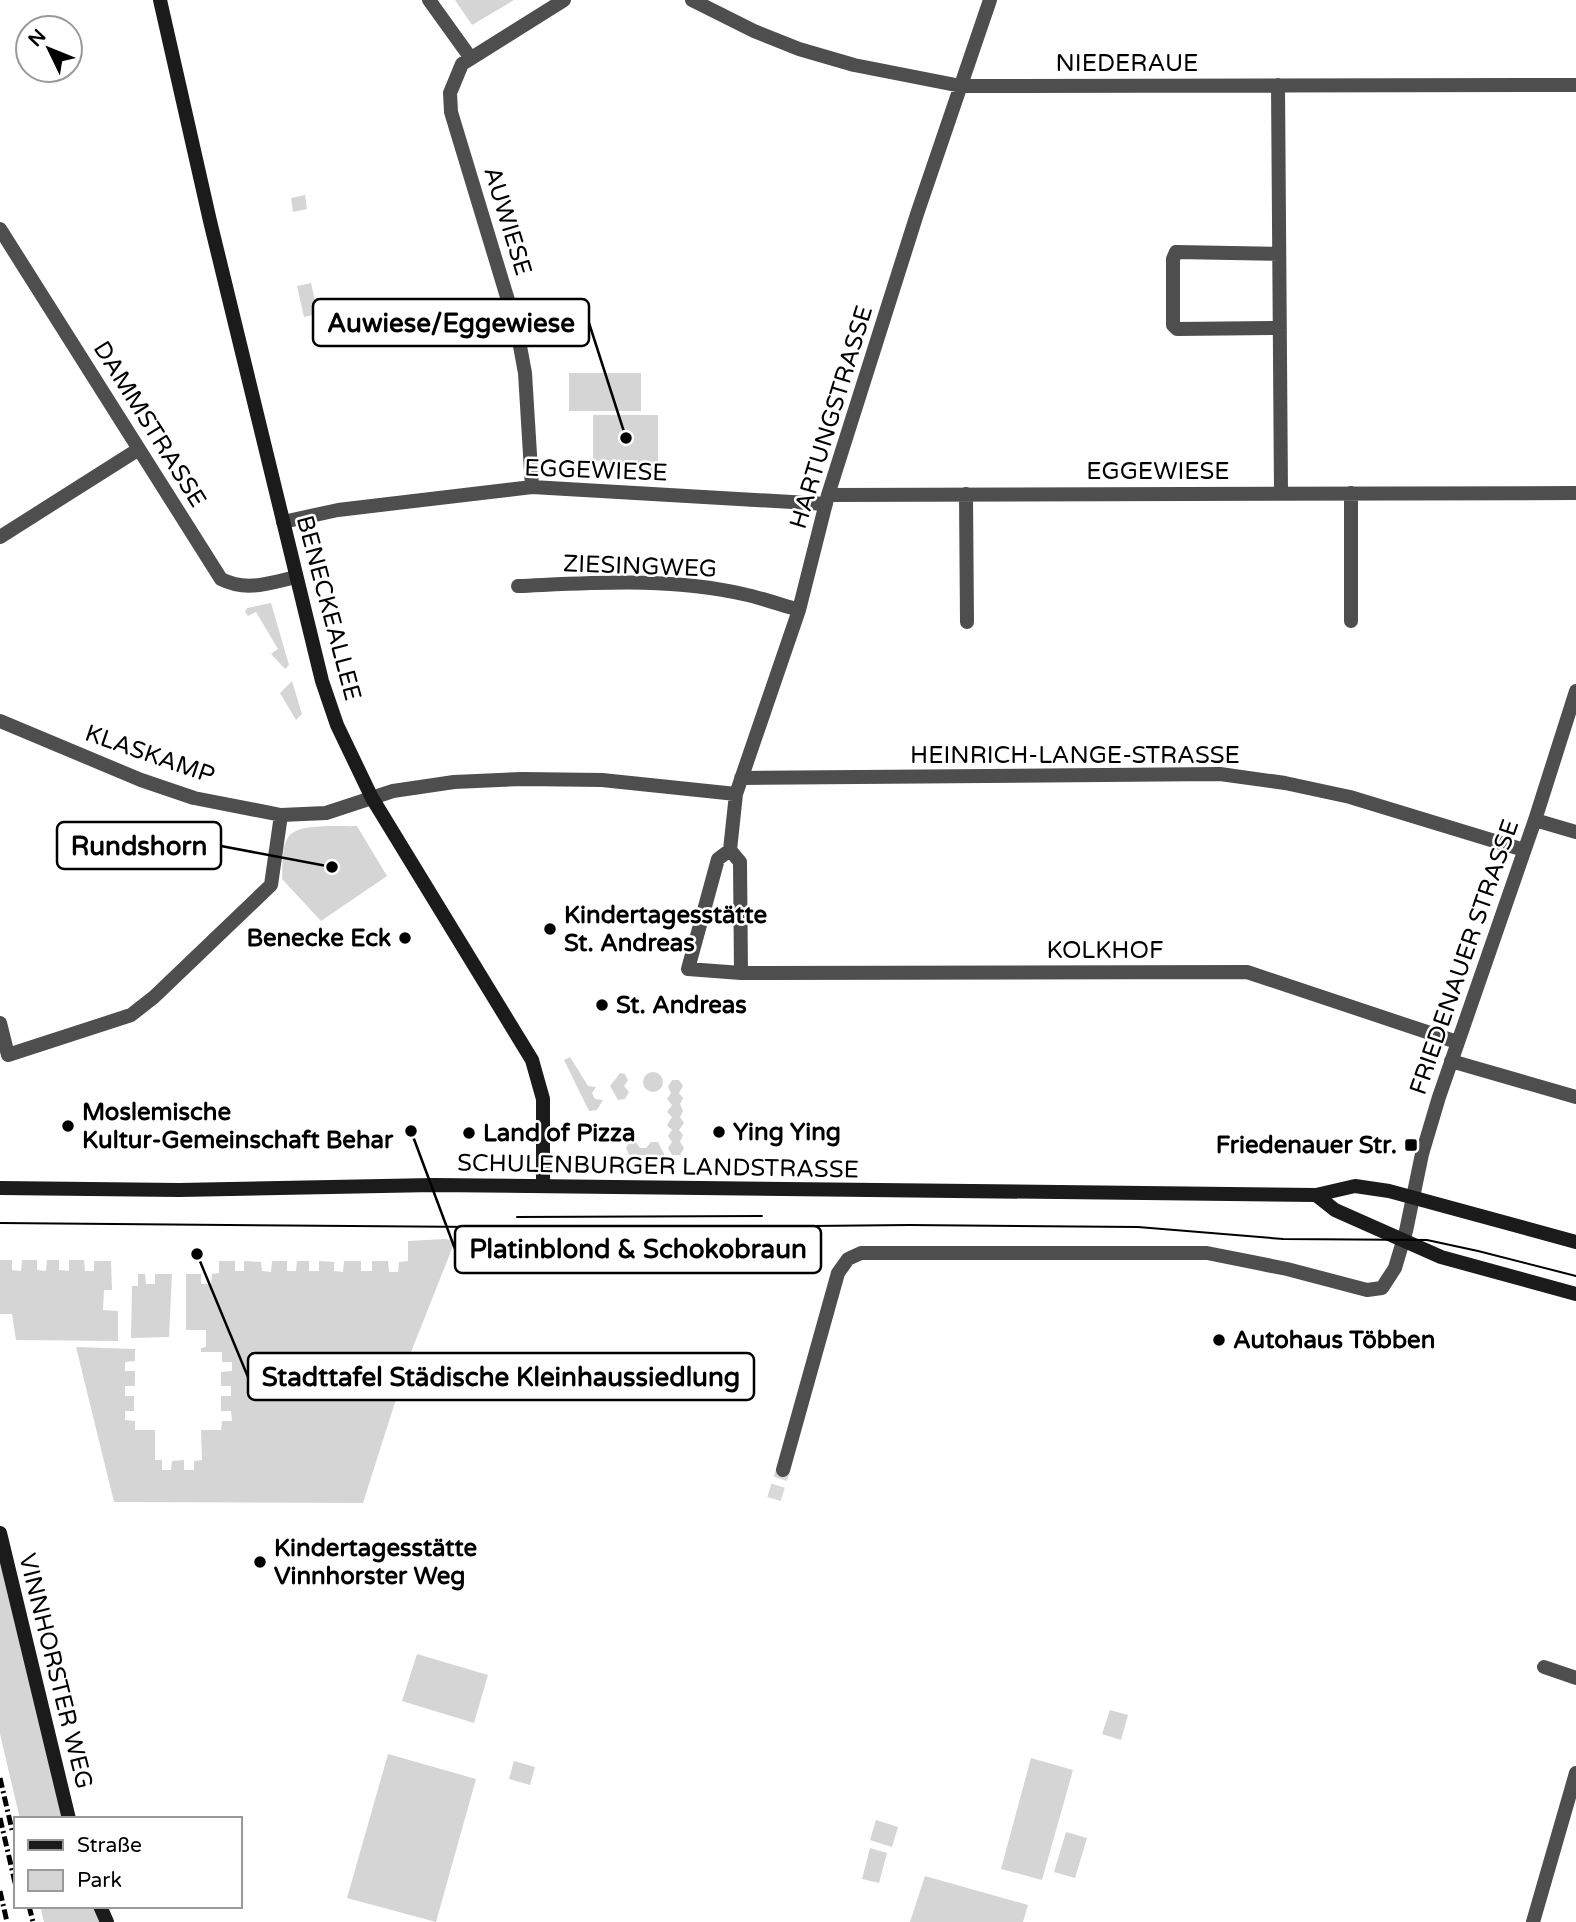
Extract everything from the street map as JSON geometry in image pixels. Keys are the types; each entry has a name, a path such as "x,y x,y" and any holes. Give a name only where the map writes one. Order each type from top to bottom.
{"main road":[{"name":"BENECKEALLEE","path":"160,0 210,221 322,681 337,724 372,797 532,1060 542,1099 543,1186"},
{"name":"SCHULENBURGER LANDSTRASSE","path":"0,1188 179,1190 433,1185 1316,1195 1355,1186 1413,1196 1576,1242"},
{"path":"1316,1195 1335,1210 1463,1265 1576,1294"},
{"name":"VINNHORSTER WEG","path":"0,1533 69,1817"}],"street":[{"path":"429,0 470,57"},
{"name":"AUWIESE","path":"532,487 524,364 517,330 451,112 450,93 457,72 470,57 564,0"},
{"name":"NIEDERAUE","path":"692,0 754,31 799,49 854,65 961,86 1576,85"},
{"name":"HARTUNGSTRASSE","path":"741,973 688,969 718,859 730,850 736,794 799,610 827,499 898,274 990,0"},
{"path":"1278,85 1281,493"},
{"name":"DAMMSTRASSE","path":"0,229 221,579 236,586 255,586 296,576"},
{"path":"1279,254 1176,252 1173,259 1173,325 1177,328 1280,328"},
{"path":"0,537 139,449"},
{"name":"EGGEWIESE","path":"283,523 338,510 532,487 827,499 966,494 1576,493"},
{"path":"966,494 967,622"},
{"path":"1351,494 1351,621"},
{"name":"ZIESINGWEG","path":"518,586 598,583 688,586 741,594 799,610"},
{"name":"FRIEDENAUER STRASSE","path":"1404,1239 1426,1141 1451,1061 1535,820 1576,691"},
{"name":"KLASKAMP","path":"0,720 141,780 194,797 281,815 326,813 393,791 454,782 602,780 736,794"},
{"name":"HEINRICH-LANGE-STRASSE","path":"741,778 1220,774 1285,783 1350,797 1524,850"},
{"path":"0,1023 8,1055 131,1015 154,997 271,885 281,815"},
{"path":"1535,820 1576,832"},
{"path":"730,850 740,862 741,973"},
{"name":"KOLKHOF","path":"741,973 1247,972 1457,1042"},
{"path":"1451,1061 1576,1097"},
{"path":"783,1470 838,1273 848,1259 861,1253 1207,1253 1287,1269 1367,1290 1382,1288 1390,1279 1404,1239"},
{"path":"1544,1667 1576,1678"},
{"path":"1533,1922 1576,1773"}],"green space":[{"path":"455,0 514,0 472,25"},
{"path":"305,195 307,209 293,212 291,198"},
{"path":"311,283 318,314 304,317 297,286"},
{"path":"569,373 641,373 641,411 569,411"},
{"path":"593,415 658,415 658,471 610,471 609,460 593,461"},
{"path":"271,603 289,665 285,669 271,654 278,649 256,612 248,616 245,612 247,608"},
{"path":"292,681 302,714 296,720 280,693"},
{"path":"357,826 387,876 321,921 282,879 285,843 299,830"},
{"path":"570,1057 588,1086 596,1087 592,1093 595,1099 603,1100 597,1110 589,1111 564,1060"},
{"path":"653,1072 660,1075 663,1082 660,1089 653,1092 646,1089 643,1082 646,1075"},
{"path":"620,1073 625,1074 628,1080 624,1086 629,1092 625,1099 618,1100 610,1086"},
{"path":"672,1080 679,1080 683,1086 679,1093 683,1098 680,1117 684,1123 679,1130 683,1135 680,1142 684,1148 680,1155 672,1155 668,1148 672,1142 668,1136 672,1130 667,1125 672,1117 667,1112 672,1105 667,1099 671,1093 668,1087"},
{"path":"629,1142 636,1142 640,1148 646,1148 651,1142 658,1142 664,1154 663,1160 652,1160 648,1155 629,1155 626,1148"},
{"path":"408,1241 455,1241 411,1352 363,1503 114,1502 76,1347 135,1349 135,1361 125,1362 125,1371 135,1371 135,1386 125,1386 125,1396 134,1396 134,1411 125,1411 125,1420 135,1421 135,1430 155,1430 155,1460 162,1460 162,1470 171,1470 172,1461 184,1460 184,1470 194,1470 194,1461 202,1460 201,1430 221,1430 222,1421 232,1421 231,1411 221,1411 221,1396 231,1396 231,1386 221,1386 221,1372 232,1371 232,1362 222,1362 222,1352 201,1352 201,1348 206,1347 206,1330 186,1330 186,1274 201,1274 201,1284 211,1284 212,1274 219,1273 219,1261 235,1261 235,1271 244,1271 244,1261 261,1262 262,1271 271,1272 272,1261 287,1261 287,1271 296,1271 297,1261 309,1261 309,1271 319,1271 319,1261 334,1262 334,1271 343,1272 344,1261 361,1261 361,1271 372,1271 372,1261 388,1261 389,1272 398,1272 399,1262 408,1261"},
{"path":"0,1260 12,1260 12,1270 21,1271 22,1260 37,1260 37,1270 46,1271 47,1260 59,1260 59,1270 69,1271 69,1260 84,1260 85,1271 94,1271 94,1261 111,1261 112,1290 104,1290 103,1310 118,1311 118,1341 16,1340 12,1314 0,1314"},
{"path":"138,1274 145,1274 146,1284 155,1284 155,1274 172,1274 169,1337 131,1338 132,1286 138,1286"},
{"path":"0,1533 69,1817 20,1817 0,1734"},
{"path":"417,1654 488,1675 474,1723 402,1701"},
{"path":"1110,1710 1128,1715 1121,1740 1102,1734"},
{"path":"388,1754 476,1779 436,1922 347,1898"},
{"path":"1031,1758 1073,1770 1042,1880 1001,1869"},
{"path":"514,1761 535,1767 530,1785 509,1779"},
{"path":"876,1820 898,1827 892,1847 870,1840"},
{"path":"1066,1832 1087,1838 1075,1878 1054,1872"},
{"path":"870,1848 887,1853 879,1883 862,1879"},
{"path":"925,1876 1028,1905 1023,1922 910,1922"},
{"path":"40,1908 101,1908 107,1922 44,1922"}],"tunnel":[{"path":"774,1499 783,1470"}],"tram line":[{"path":"517,1217 762,1216"},
{"path":"0,1223 596,1228 909,1225 1138,1227 1283,1239 1427,1240 1576,1276"}],"railway":[{"path":"0,1778 12,1830"},
{"path":"0,1818 14,1878"},
{"path":"0,1891 7,1922"},
{"path":"30,1908 33,1922"}],"place":[{"name":"Auwiese/Eggewiese","path":"626,438"},
{"name":"Rundshorn","path":"332,867"},
{"name":"Kindertagesstätte St. Andreas","path":"550,929"},
{"name":"Benecke Eck","path":"405,938"},
{"name":"St. Andreas","path":"602,1005"},
{"name":"Moslemische Kultur-Gemeinschaft Behar","path":"68,1126"},
{"name":"Platinblond & Schokobraun","path":"411,1131"},
{"name":"Ying Ying","path":"719,1132"},
{"name":"Land of Pizza","path":"469,1133"},
{"name":"Friedenauer Str.","path":"1411,1145"},
{"name":"Stadttafel Städische Kleinhaussiedlung","path":"197,1254"},
{"name":"Autohaus Többen","path":"1219,1340"},
{"name":"Kindertagesstätte Vinnhorster Weg","path":"260,1562"}]}
